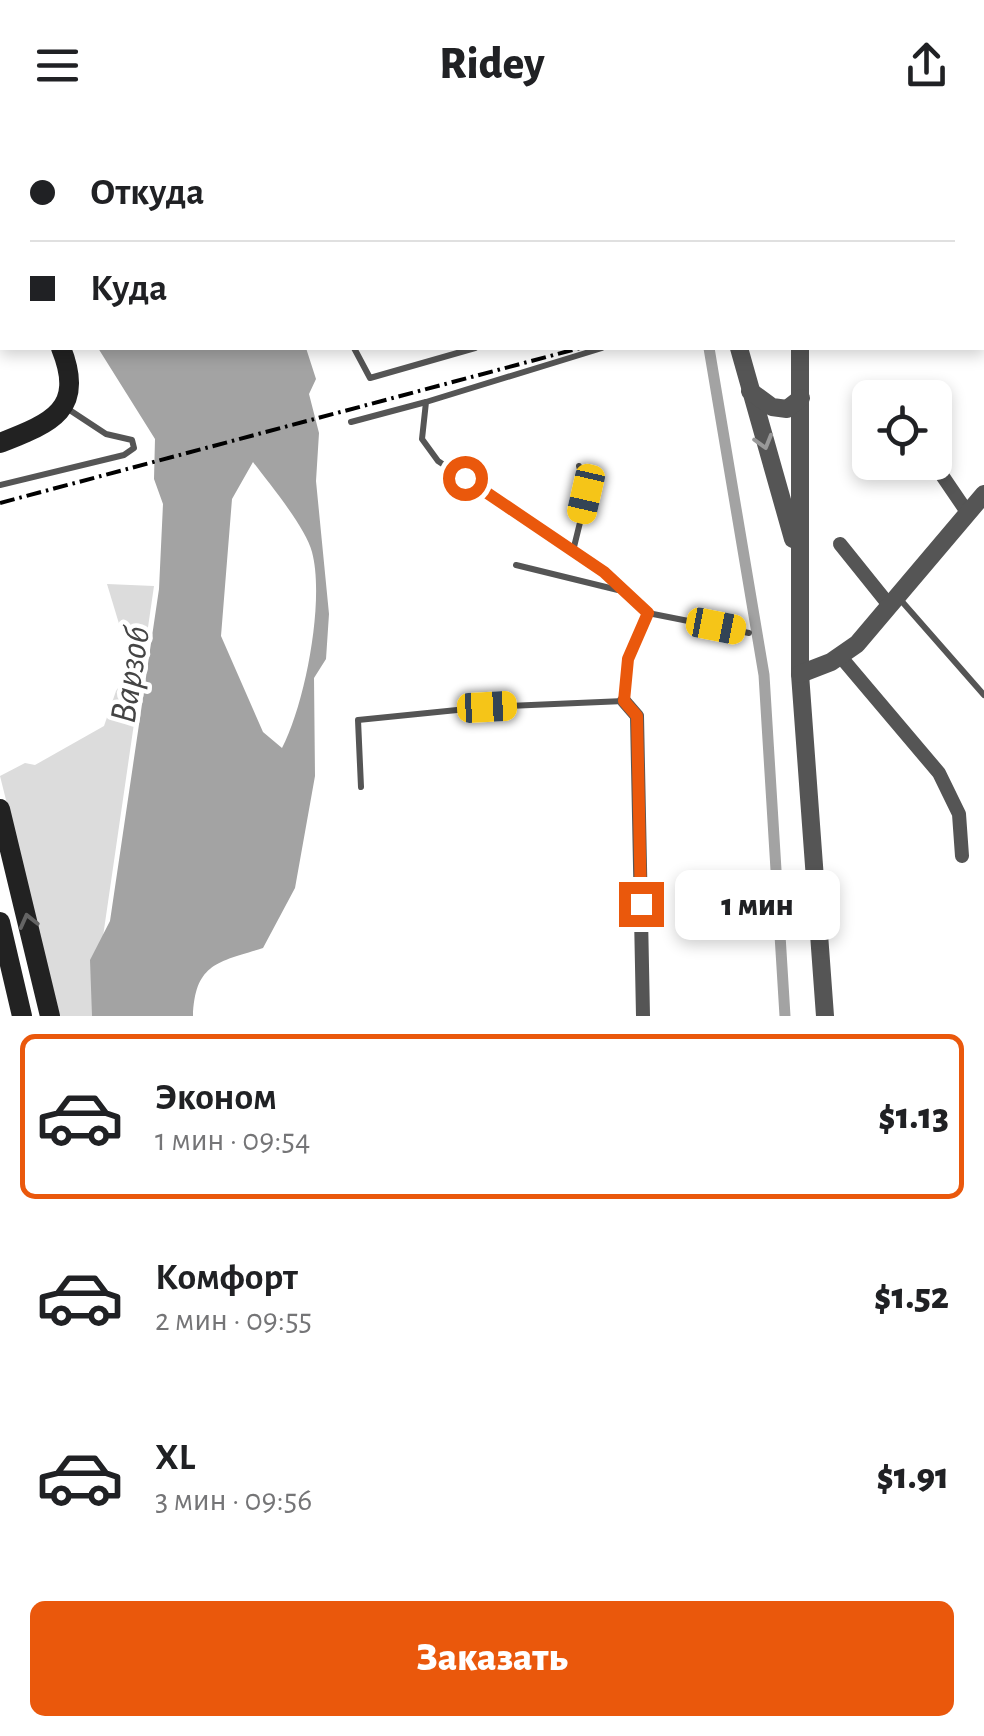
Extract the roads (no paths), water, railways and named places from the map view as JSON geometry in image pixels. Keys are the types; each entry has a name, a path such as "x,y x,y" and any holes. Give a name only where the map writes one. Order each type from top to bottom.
{"main road":[{"path":"0,443 46,425 64,406 70,369 63,350"},
{"path":"0,810 50,1016"},
{"path":"0,922 22,1016"}],"street":[{"path":"740,350 797,554"},
{"path":"800,350 797,554 800,674 824,1016"},
{"path":"750,391 772,407 787,409 801,398"},
{"path":"800,674 857,644 976,508 950,480"},
{"path":"840,544 893,601"},
{"path":"840,656 940,773 960,814 962,856"},
{"path":"624,701 637,716 643,1016"}],"lane":[{"path":"355,350 370,378 468,350"},
{"path":"350,422 595,350"},
{"path":"426,402 422,439 438,461 604,572 648,613 749,633"},
{"path":"0,485 124,454 134,448 132,440 106,434 64,406"},
{"path":"573,551 586,494 580,466"},
{"path":"516,565 619,590"},
{"path":"893,601 984,695"},
{"path":"361,787 358,720 487,707 624,701 628,659 648,613"}],"waterway":[{"path":"709,350 764,675 785,1016"}],"railway":[{"path":"0,503 573,350"}],"water label":[{"name":"Варзоб","path":"131,675"}]}
